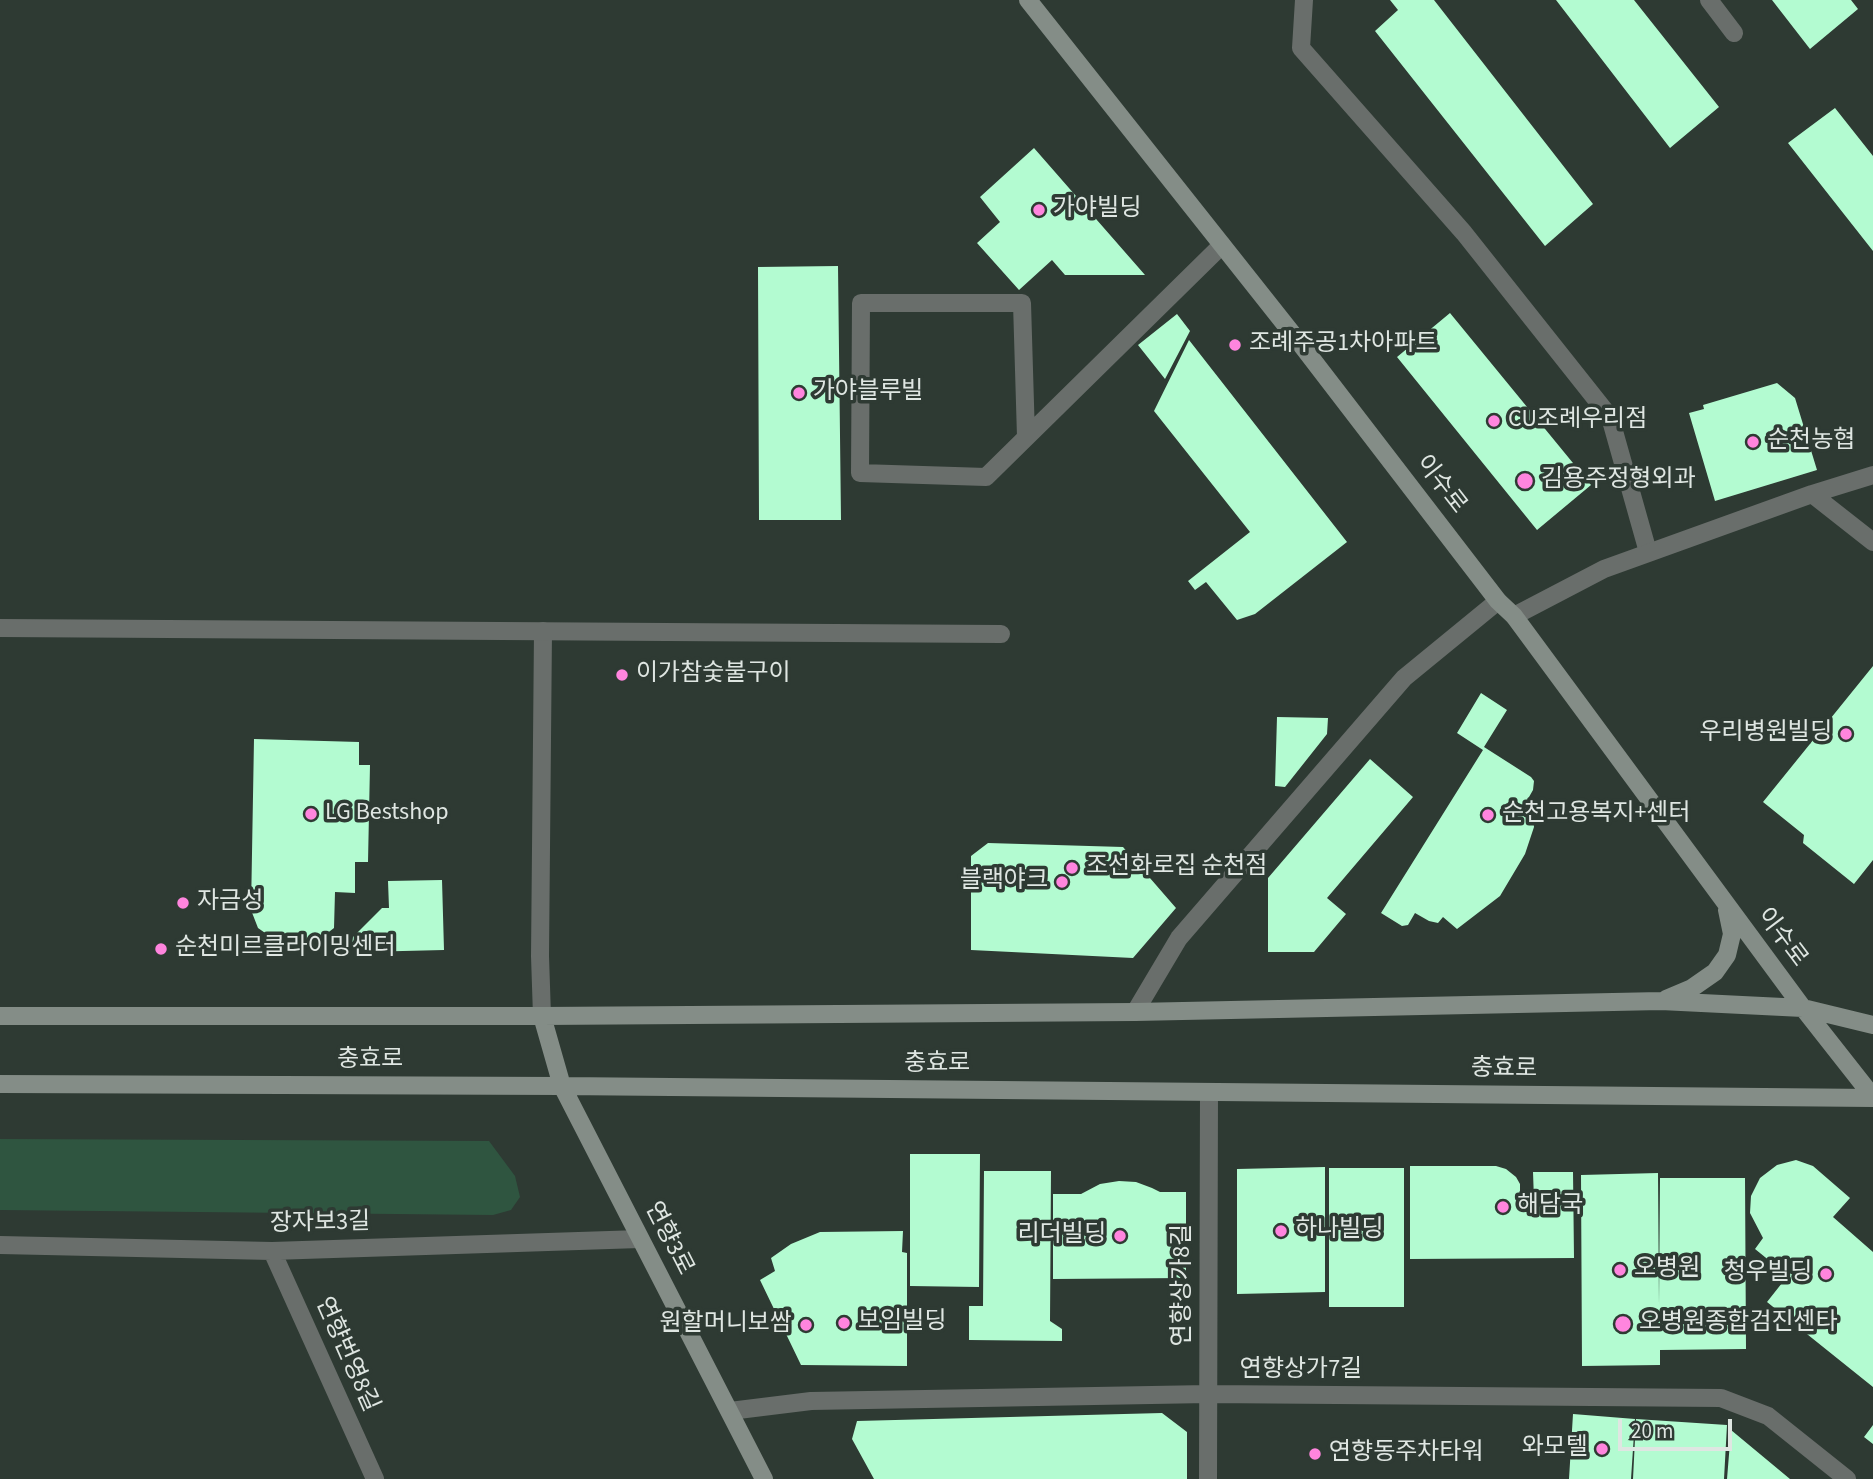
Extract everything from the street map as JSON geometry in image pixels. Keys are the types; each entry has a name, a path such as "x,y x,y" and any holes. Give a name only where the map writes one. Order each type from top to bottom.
{"main road":[{"name":"이수로","path":"1028,0 1498,601 1514,616 1802,1008 1873,1097"},
{"path":"1661,1001 1692,988 1716,972 1727,955 1732,934 1726,904"},
{"name":"충효로","path":"0,1016 1135,1012 1661,1001 1802,1008"},
{"path":"1802,1008 1873,1025"},
{"name":"연향3로","path":"542,1016 562,1086 764,1479"},
{"name":"충효로","path":"0,1084 1873,1097"}],"street":[{"path":"1304,0 1301,48 1464,233 1610,417 1648,552"},
{"path":"1709,0 1734,33"},
{"path":"1026,438 1022,303 862,303 860,473 986,477 1026,438 1222,245"},
{"path":"1514,616 1604,569 1812,494 1873,475"},
{"path":"1812,494 1873,542"},
{"path":"1135,1012 1179,938 1404,678 1498,601"},
{"path":"0,628 1001,634"},
{"path":"542,1016 540,943 543,631"},
{"name":"연향상가8길","path":"1208,1479 1209,1091"},
{"name":"장자보3길","path":"0,1245 272,1251 640,1239"},
{"name":"연향번영8길","path":"272,1251 375,1479"},
{"name":"연향상가7길","path":"730,1411 811,1401 1208,1394 1721,1398 1768,1416 1847,1479"}],"green space":[{"path":"0,1139 489,1141 515,1176 520,1197 511,1210 493,1215 0,1210"}],"building":[{"path":"1390,0 1434,0 1593,204 1545,246 1375,31 1398,10"},
{"path":"1556,0 1634,0 1719,107 1670,148"},
{"path":"1772,0 1851,0 1858,9 1810,49"},
{"path":"1835,108 1873,156 1873,251 1788,143"},
{"name":"가야빌딩","path":"1034,148 1145,275 1065,275 1052,260 1019,290 977,243 1000,222 980,197"},
{"name":"가야블루빌","path":"838,266 841,520 759,520 758,267"},
{"name":"CU조례우리점","path":"1450,313 1591,485 1537,530 1397,357"},
{"path":"1177,314 1190,331 1165,379 1138,345"},
{"path":"1189,340 1347,542 1255,614 1237,620 1206,582 1195,590 1188,581 1250,532 1154,411"},
{"name":"순천농협","path":"1777,383 1795,398 1817,470 1715,501 1689,413 1704,409 1703,405"},
{"name":"우리병원빌딩","path":"1873,666 1873,860 1854,884 1803,843 1804,835 1763,802"},
{"name":"순천고용복지+센터","path":"1481,693 1507,710 1484,747 1534,781 1529,797 1534,827 1525,854 1500,896 1457,929 1443,917 1438,923 1415,913 1408,925 1402,926 1381,913 1483,750 1457,733"},
{"path":"1277,717 1328,718 1327,734 1285,787 1275,786"},
{"name":"LG Bestshop","path":"254,739 359,742 359,765 370,765 368,862 355,862 355,893 335,892 334,928 317,941 297,946 278,942 258,928 251,910"},
{"path":"1370,759 1413,797 1327,898 1346,914 1314,952 1268,952 1268,878"},
{"name":"블랙야크","path":"988,843 1123,847 1176,908 1133,958 971,950 971,856"},
{"path":"442,880 444,950 362,952 352,946 353,937 382,908 389,908 388,881"},
{"path":"910,1154 980,1154 979,1287 910,1286"},
{"name":"청우빌딩","path":"1796,1160 1813,1166 1850,1198 1833,1217 1873,1252 1873,1387 1767,1302 1782,1283 1775,1277 1781,1270 1755,1249 1763,1238 1750,1213 1751,1196 1760,1178 1777,1165"},
{"path":"1410,1166 1496,1166 1506,1169 1520,1184 1520,1200 1534,1200 1533,1172 1573,1172 1574,1258 1410,1259"},
{"name":"하나빌딩","path":"1325,1167 1325,1292 1237,1294 1237,1169"},
{"path":"1329,1168 1404,1168 1404,1307 1329,1307"},
{"path":"984,1171 1051,1171 1050,1321 1062,1329 1062,1341 969,1340 969,1306 983,1306"},
{"path":"1658,1173 1659,1305 1660,1178 1745,1178 1746,1349 1660,1350 1660,1365 1582,1366 1581,1175"},
{"name":"리더빌딩","path":"1136,1182 1160,1192 1186,1192 1186,1278 1053,1279 1053,1194 1081,1194 1100,1184"},
{"name":"보임빌딩","path":"903,1231 902,1252 907,1253 907,1366 801,1365 760,1280 775,1271 771,1258 791,1244 820,1232"},
{"path":"1162,1413 1187,1432 1187,1479 874,1479 852,1439 857,1421"},
{"name":"와모텔","path":"1573,1414 1635,1419 1631,1479 1569,1479"},
{"path":"1636,1419 1727,1425 1724,1479 1633,1479"},
{"path":"1873,1425 1873,1444 1864,1437"},
{"path":"1731,1430 1790,1479 1727,1479"}],"place":[{"name":"가야빌딩","path":"1039,210"},
{"name":"조례주공1차아파트","path":"1235,345"},
{"name":"가야블루빌","path":"799,393"},
{"name":"CU조례우리점","path":"1494,421"},
{"name":"순천농협","path":"1753,442"},
{"name":"김용주정형외과","path":"1525,481"},
{"name":"이가참숯불구이","path":"622,675"},
{"name":"우리병원빌딩","path":"1846,734"},
{"name":"LG Bestshop","path":"311,814"},
{"name":"순천고용복지+센터","path":"1488,815"},
{"name":"조선화로집 순천점","path":"1072,868"},
{"name":"블랙야크","path":"1062,882"},
{"name":"자금성","path":"183,903"},
{"name":"순천미르클라이밍센터","path":"161,949"},
{"name":"해담국","path":"1503,1207"},
{"name":"하나빌딩","path":"1281,1231"},
{"name":"리더빌딩","path":"1120,1236"},
{"name":"오병원","path":"1620,1270"},
{"name":"청우빌딩","path":"1826,1274"},
{"name":"보임빌딩","path":"844,1323"},
{"name":"오병원종합검진센타","path":"1623,1324"},
{"name":"원할머니보쌈","path":"806,1325"},
{"name":"와모텔","path":"1602,1449"},
{"name":"연향동주차타워","path":"1315,1454"}]}
